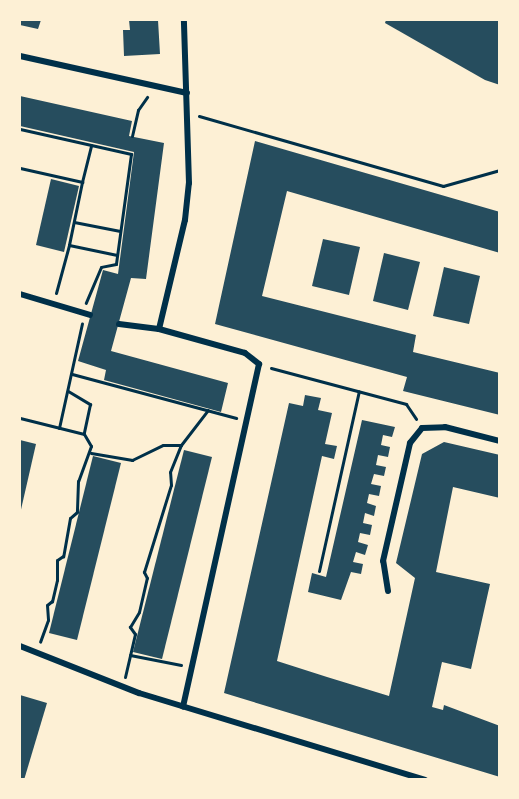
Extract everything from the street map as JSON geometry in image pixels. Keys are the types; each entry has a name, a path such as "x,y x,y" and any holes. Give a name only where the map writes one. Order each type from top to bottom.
{"street":[{"path":"159,329 184,220 189,183 184,20"},
{"path":"20,56 187,93"},
{"path":"20,294 87,314"},
{"path":"119,324 159,329 245,353 259,364 183,706"},
{"path":"388,591 383,561 410,443 422,428 445,427 500,441"},
{"path":"20,646 123,686 183,706 425,780"}],"path":[{"path":"132,136 138,110 154,86"},
{"path":"188,113 442,186 500,170"},
{"path":"20,129 131,154 116,264 101,267 87,314 77,330 75,342 78,347 59,428"},
{"path":"53,304 69,245 91,145"},
{"path":"20,168 82,182"},
{"path":"74,222 120,231"},
{"path":"69,245 117,255"},
{"path":"259,364 406,404 422,428"},
{"path":"72,374 248,421"},
{"path":"68,391 90,404 84,434"},
{"path":"319,571 359,391"},
{"path":"123,686 135,634 130,627 139,612 147,578 144,572 169,492 170,472 181,445 208,410"},
{"path":"20,418 84,434 90,440 90,453 78,481 77,512 70,518 63,556 57,560 57,580 45,616 48,620 36,652"},
{"path":"90,453 132,460 164,445 181,445"},
{"path":"130,655 192,667"}],"building":[{"path":"20,20 41,20 38,29 20,25"},
{"path":"129,20 158,20 160,54 124,56 123,30 130,30"},
{"path":"386,20 500,20 500,85 485,80 385,23"},
{"path":"20,96 132,121 129,136 164,143 146,279 131,278 111,351 228,383 221,412 104,380 106,370 78,361 103,270 118,274 134,152 20,126"},
{"path":"255,141 500,212 500,253 287,191 262,296 416,335 413,352 500,373 500,415 403,391 407,377 215,324"},
{"path":"51,179 79,186 64,252 36,245"},
{"path":"323,239 360,247 349,295 312,286"},
{"path":"384,253 420,262 408,310 373,301"},
{"path":"444,267 480,276 469,324 433,316"},
{"path":"305,395 321,398 318,410 332,413 325,444 337,446 334,459 322,456 277,661 327,677 389,696 415,578 396,563 422,454 444,442 500,455 500,498 453,487 436,572 490,584 471,669 442,662 432,707 443,710 444,705 500,726 500,777 224,693 289,403 303,406"},
{"path":"362,420 395,427 392,437 383,435 381,445 390,447 388,457 378,455 376,465 386,467 384,476 374,474 371,484 381,486 379,496 369,494 367,503 376,506 374,516 365,513 363,523 372,525 370,535 360,533 358,542 368,545 365,555 356,552 353,562 363,564 361,574 351,572 341,600 308,592 312,573 326,577"},
{"path":"20,440 36,444 20,514"},
{"path":"184,450 212,457 162,659 133,652"},
{"path":"93,456 121,463 77,640 49,633"},
{"path":"20,695 47,703 24,780 20,779"}]}
